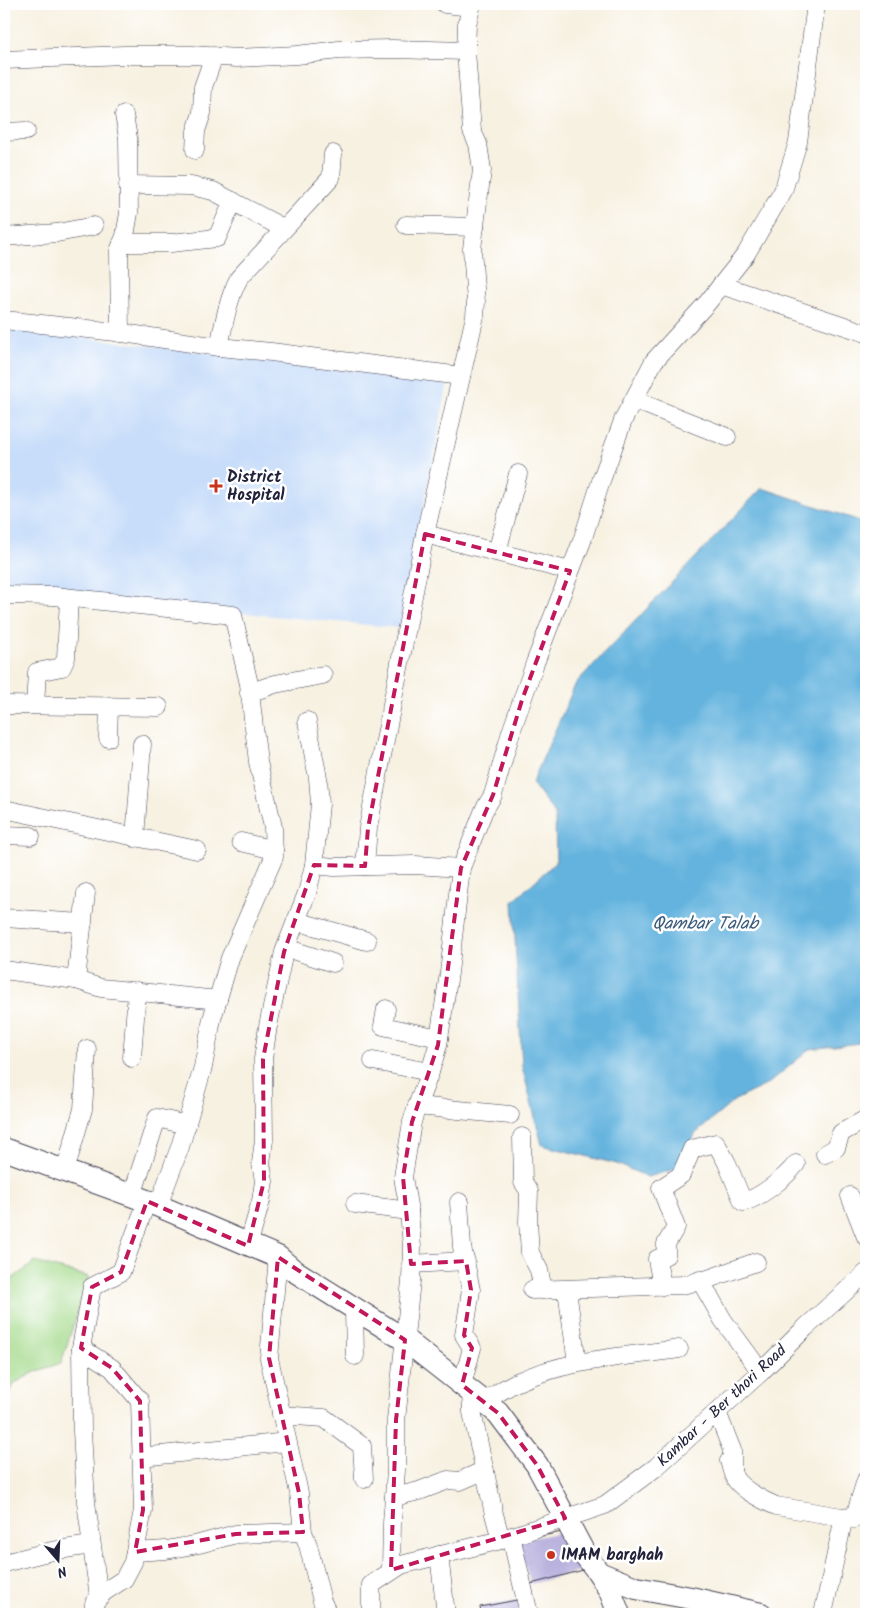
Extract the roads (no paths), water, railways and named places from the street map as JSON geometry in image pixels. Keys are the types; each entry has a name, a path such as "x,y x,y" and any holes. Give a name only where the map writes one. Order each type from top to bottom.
{"main road":[{"path":"4,1149 146,1201 278,1258 293,1270 404,1340 498,1413 537,1465 585,1555 600,1573 610,1590 619,1614"},
{"path":"600,1573 636,1588 761,1614"}],"street":[{"path":"365,866 368,828 425,534 475,316 476,302 472,248 482,170 478,144 472,131 466,51 467,24 472,5 445,4"},
{"path":"391,1570 396,1470 396,1420 411,1264 409,1211 403,1177 417,1106 430,1072 439,1038 449,973 461,868 484,810 493,796 522,700 582,541 624,418 654,361 708,302 746,254 783,191 798,142 816,4"},
{"path":"4,60 124,55 237,58 297,55 340,50 466,51"},
{"path":"195,150 196,131 202,113 203,87 214,56"},
{"path":"120,333 119,251 129,212 128,138 124,115"},
{"path":"4,132 26,131"},
{"path":"219,347 227,310 239,278 331,178 333,154"},
{"path":"128,185 191,186 213,191 283,228"},
{"path":"122,242 171,243 217,238 233,201"},
{"path":"406,225 475,227"},
{"path":"4,236 58,233 94,226"},
{"path":"721,285 866,333"},
{"path":"4,320 461,376"},
{"path":"634,400 727,437"},
{"path":"497,552 518,474"},
{"path":"425,534 570,571"},
{"path":"4,595 54,596 233,615 250,693 258,762 273,827 274,856 230,958 212,1019 203,1067 180,1147 146,1201"},
{"path":"36,705 37,672 62,667 66,658 69,598"},
{"path":"250,693 275,684 323,675"},
{"path":"4,705 159,706"},
{"path":"108,706 108,738"},
{"path":"248,1246 261,1202 264,1181 261,1163 264,1140 264,1059 268,1026 286,948 314,865 320,804 318,778 307,721"},
{"path":"135,838 142,744"},
{"path":"4,810 197,850"},
{"path":"4,835 31,836"},
{"path":"241,842 274,850"},
{"path":"314,865 334,867 414,865 461,868"},
{"path":"76,980 86,893"},
{"path":"4,918 83,923"},
{"path":"296,921 367,941"},
{"path":"286,948 333,963"},
{"path":"4,970 76,980 101,988 218,1000"},
{"path":"132,1058 137,991"},
{"path":"386,1009 383,1026 439,1038"},
{"path":"65,1171 83,1109 87,1048"},
{"path":"373,1061 430,1072"},
{"path":"417,1106 510,1115"},
{"path":"96,1606 86,1502 82,1431 81,1348 92,1287 121,1272 146,1201 157,1118 187,1125"},
{"path":"825,1154 836,1148 841,1133 866,1119"},
{"path":"522,1137 523,1182 529,1191 530,1253 539,1270 538,1290 682,1285 756,1262"},
{"path":"662,1286 657,1259 666,1255 666,1244 676,1227 661,1188 681,1175 692,1149 716,1142 743,1202 766,1190 788,1173 796,1164"},
{"path":"850,1196 866,1237"},
{"path":"459,1202 462,1247 471,1290 464,1335 472,1348 472,1412 494,1514 506,1538 529,1614"},
{"path":"355,1204 409,1211"},
{"path":"278,1258 269,1358 299,1494 303,1532 322,1601 328,1614"},
{"path":"411,1264 466,1261"},
{"name":"Kambar - Ber thori Road","path":"370,1614 371,1585 401,1564 506,1538 605,1504 655,1468 866,1273"},
{"path":"700,1280 723,1320 761,1372"},
{"path":"567,1290 577,1363"},
{"path":"354,1308 355,1356"},
{"path":"81,1348 112,1368 140,1401 143,1510 133,1562 124,1579 96,1606"},
{"path":"472,1393 517,1382 577,1363 678,1349"},
{"path":"717,1412 732,1450 731,1465 736,1480 765,1502 776,1506 854,1519 866,1480"},
{"path":"281,1415 324,1418 348,1434 362,1446 364,1479"},
{"path":"141,1457 287,1442"},
{"path":"394,1497 419,1491 448,1480 460,1481 485,1470"},
{"path":"824,1614 844,1517"},
{"path":"135,1552 183,1547 236,1534 303,1532"},
{"path":"4,1563 52,1551 91,1545"},
{"path":"439,1555 446,1614"}],"water":[{"name":"Qambar Talab","path":"762,488 866,523 866,1039 859,1043 810,1049 768,1084 735,1100 695,1134 678,1168 648,1177 617,1164 542,1145 522,1066 513,901 556,862 555,814 532,783 576,683"}],"place":[{"name":"District Hospital","path":"216,486"},
{"name":"IMAM barghah","path":"551,1555"}]}
